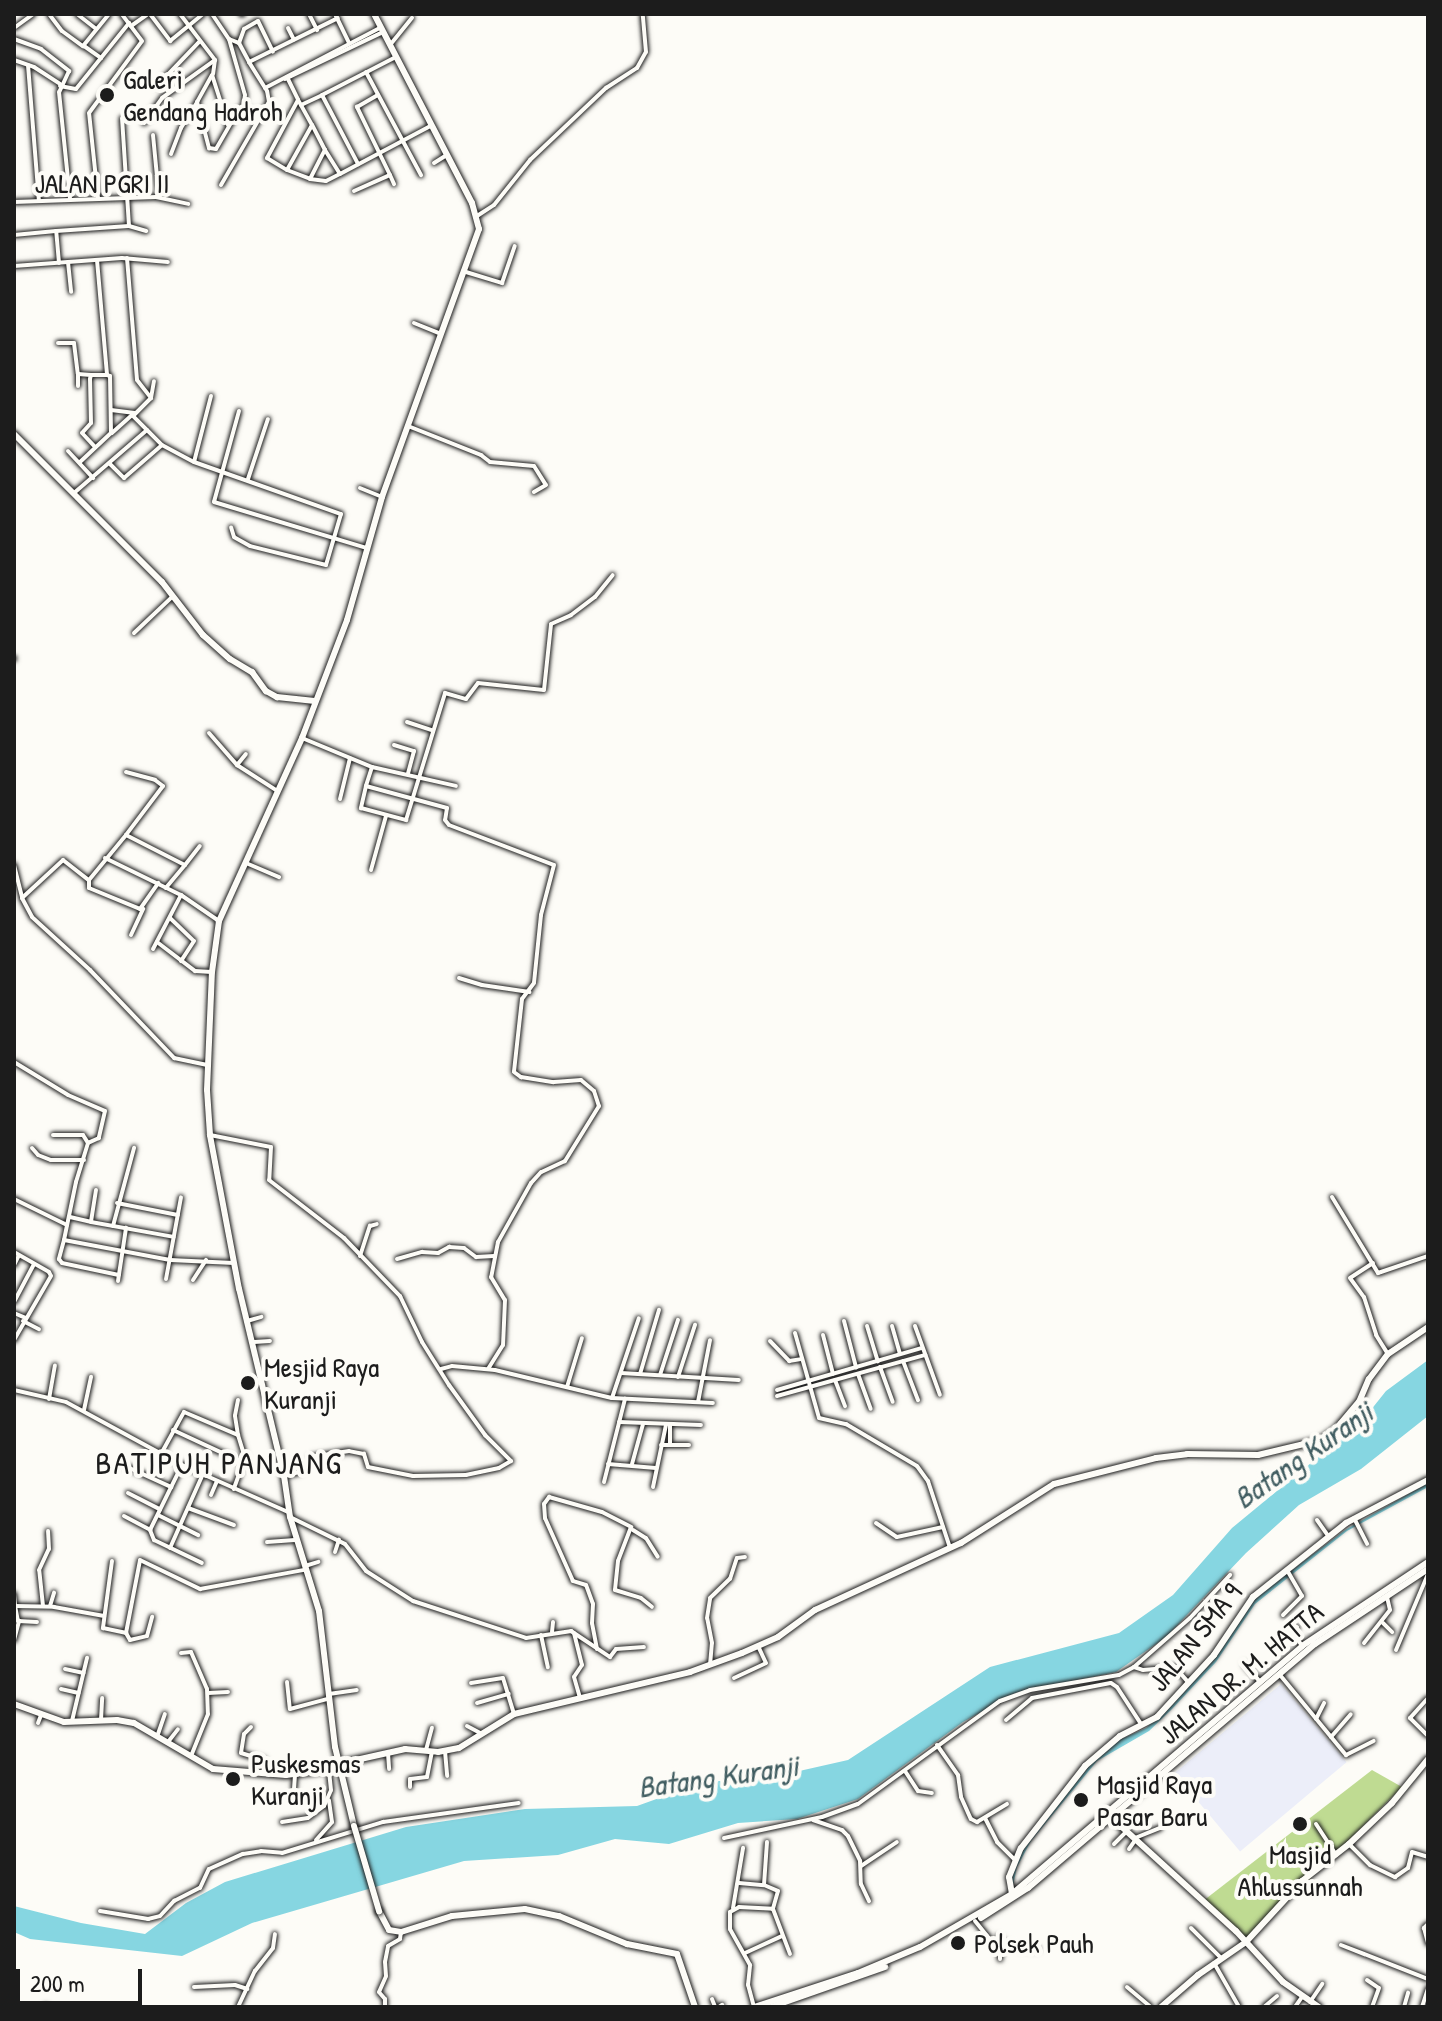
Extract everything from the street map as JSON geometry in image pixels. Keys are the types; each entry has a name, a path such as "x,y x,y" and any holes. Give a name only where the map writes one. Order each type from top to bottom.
{"street":[{"path":"14,28 33,14"},
{"path":"49,14 62,31 101,58"},
{"path":"77,14 96,29"},
{"path":"83,46 109,14"},
{"path":"98,198 89,113 141,43 122,14"},
{"path":"14,60 28,65 59,85 76,89 130,24 149,14 169,40 203,14"},
{"path":"171,154 181,128 213,74 215,60 180,14"},
{"path":"212,14 229,39 245,95 243,109"},
{"path":"309,14 317,30"},
{"path":"374,14 477,216 479,229 466,272 382,497 347,620 302,738 219,921 212,972 210,1135 234,1263 284,1476 289,1515 303,1568 319,1611 327,1696 339,1766 379,1911 389,1930 401,1932 452,1916 536,1910 627,1944 679,1958 695,2007"},
{"path":"477,216 494,205 530,160 606,88 637,68 646,52 643,14"},
{"path":"249,62 317,30 337,16 349,43"},
{"path":"390,45 412,18"},
{"path":"239,43 243,31 258,21 273,52"},
{"path":"288,28 294,40"},
{"path":"287,78 349,43 382,30"},
{"path":"265,88 382,30"},
{"path":"14,39 41,49 66,67 67,75 59,85 70,199"},
{"path":"221,185 269,98 239,43 229,39"},
{"path":"157,86 200,41"},
{"path":"396,57 322,95 300,102 267,158 310,179 326,181 432,125"},
{"path":"144,123 162,98 215,60"},
{"path":"28,65 39,201"},
{"path":"366,72 421,175"},
{"path":"213,74 228,125"},
{"path":"287,78 340,174"},
{"path":"322,95 358,164"},
{"path":"378,95 357,107 394,184"},
{"path":"197,102 209,148 216,149 234,114 243,109 263,113"},
{"path":"122,118 129,226"},
{"path":"287,170 312,125"},
{"path":"153,135 159,197"},
{"path":"310,179 325,150"},
{"path":"434,163 447,155"},
{"path":"354,191 390,175"},
{"name":"JALAN PGRI II","path":"15,203 159,197 188,204"},
{"path":"14,235 129,226 146,231"},
{"path":"56,231 59,263"},
{"path":"466,272 502,283 515,246"},
{"path":"14,266 127,258 168,262"},
{"path":"127,258 137,380 151,398"},
{"path":"97,260 107,375 110,376 111,433"},
{"path":"68,262 71,292"},
{"path":"414,323 441,334"},
{"path":"58,343 74,343 78,386"},
{"path":"78,374 107,375"},
{"path":"91,375 91,423 82,433 95,447"},
{"path":"80,462 151,398 154,381"},
{"path":"194,462 211,396"},
{"path":"111,410 134,414 162,445 194,462 340,511 326,565 250,546 234,537 231,527"},
{"path":"239,411 214,502 368,549"},
{"path":"248,479 268,419"},
{"path":"407,425 481,455 490,462 534,466 546,485 534,492"},
{"path":"74,493 147,430"},
{"path":"14,434 173,596 203,635 230,659 252,672 270,694 315,701"},
{"path":"110,464 124,478 162,445"},
{"path":"68,451 93,478"},
{"path":"360,488 382,497"},
{"path":"372,767 361,808 406,820 445,693 466,699 478,683 544,690 551,624 571,615 595,597 613,575"},
{"path":"134,633 173,596"},
{"path":"407,722 432,730"},
{"path":"209,733 237,765 276,790"},
{"path":"302,738 372,767 456,786"},
{"path":"394,745 425,752"},
{"path":"408,774 414,751"},
{"path":"237,765 246,754"},
{"path":"340,799 350,758"},
{"path":"126,772 155,780 163,786 89,880 89,888 143,909"},
{"path":"366,786 448,808 445,822 458,830 554,863 541,915 534,983 522,999 514,1072 521,1077 554,1082 581,1080 594,1091 599,1106 565,1161 541,1172 508,1220 494,1256 491,1277 505,1300 503,1345 488,1369"},
{"path":"371,870 386,816"},
{"path":"126,835 185,865"},
{"path":"166,888 200,846"},
{"path":"105,858 181,895 219,921"},
{"path":"22,898 63,860 89,880"},
{"path":"244,862 279,877"},
{"path":"14,865 22,898 36,921 90,970 174,1058 209,1064"},
{"path":"131,935 158,883"},
{"path":"153,949 181,895"},
{"path":"169,918 194,941 181,961"},
{"path":"157,942 201,974 212,972"},
{"path":"459,978 482,985 518,987 529,992"},
{"path":"14,1062 68,1095 103,1109 106,1116 99,1138 88,1143"},
{"path":"53,1135 83,1135 88,1143 59,1259 62,1263 118,1278 126,1228"},
{"path":"210,1135 271,1147 268,1173 272,1185 344,1238 405,1303 422,1342 485,1435 511,1460 466,1475 413,1476 368,1467 364,1454 349,1451 312,1457 299,1472 284,1476"},
{"path":"32,1148 38,1155 51,1160 84,1160"},
{"path":"113,1226 134,1148"},
{"path":"91,1222 96,1190"},
{"path":"166,1279 181,1197"},
{"path":"1332,1197 1350,1232 1378,1273 1383,1274 1428,1256"},
{"path":"14,1199 67,1225"},
{"path":"117,1203 178,1215"},
{"path":"70,1217 174,1237"},
{"path":"360,1256 370,1226 377,1224"},
{"path":"64,1240 170,1260 234,1263"},
{"path":"397,1259 459,1247 476,1257 494,1256"},
{"path":"14,1265 16,1253 49,1272 50,1278 14,1340"},
{"path":"193,1280 206,1260"},
{"path":"1373,1263 1350,1278 1364,1297 1376,1335 1388,1354"},
{"path":"14,1302 34,1264"},
{"path":"640,1374 659,1310"},
{"path":"14,1313 39,1329"},
{"path":"247,1321 261,1317"},
{"path":"612,1398 639,1318"},
{"path":"660,1375 678,1320"},
{"path":"844,1321 856,1367"},
{"path":"678,1377 695,1325"},
{"path":"867,1326 878,1361"},
{"path":"892,1326 900,1355"},
{"path":"915,1326 940,1395"},
{"path":"14,1704 39,1719 71,1723 125,1721 158,1734 190,1758 213,1769 265,1774 329,1770 411,1748 445,1751 468,1745 498,1721 514,1714 710,1665 760,1649 807,1615 950,1548 1046,1487 1097,1470 1178,1454 1258,1455 1321,1440 1359,1402 1369,1379 1388,1354 1428,1326"},
{"path":"795,1333 819,1418 846,1424 917,1466 928,1481 950,1548"},
{"path":"823,1335 833,1374"},
{"path":"567,1387 582,1338"},
{"path":"698,1402 700,1378 710,1340"},
{"path":"254,1342 270,1341"},
{"path":"770,1341 789,1361 801,1359"},
{"path":"777,1393 922,1348"},
{"path":"808,1384 835,1380 925,1355"},
{"path":"903,1361 918,1400"},
{"path":"49,1399 55,1366"},
{"path":"880,1367 893,1402"},
{"path":"441,1369 488,1369 612,1398 713,1403"},
{"path":"621,1373 739,1380"},
{"path":"858,1374 871,1409"},
{"path":"84,1410 91,1377"},
{"path":"835,1380 845,1406"},
{"path":"14,1390 84,1410 106,1426 182,1465 339,1540 366,1571 413,1601 526,1638 552,1632 573,1632 610,1657 616,1649 644,1647"},
{"path":"604,1482 625,1399"},
{"path":"234,1489 244,1463 235,1416 238,1400"},
{"path":"161,1454 184,1412 238,1435"},
{"path":"619,1422 701,1425"},
{"path":"632,1465 643,1424"},
{"path":"653,1487 668,1425"},
{"path":"668,1425 670,1445"},
{"path":"173,1430 244,1463"},
{"path":"661,1445 689,1445"},
{"path":"608,1464 656,1468"},
{"path":"182,1465 150,1530 152,1539 202,1563"},
{"path":"125,1466 171,1487"},
{"path":"170,1548 203,1474"},
{"name":"JALAN SMA 9","path":"1012,1894 1009,1881 1015,1860 1027,1838 1090,1760 1120,1736 1157,1717 1214,1655 1253,1597 1289,1572 1329,1537 1428,1480"},
{"path":"211,1495 217,1481"},
{"path":"128,1493 198,1535"},
{"path":"598,1651 592,1600 585,1583 573,1581 546,1521 545,1501 551,1497 602,1512 646,1538 658,1557"},
{"path":"188,1508 234,1525"},
{"path":"124,1516 150,1530"},
{"path":"1317,1520 1329,1537"},
{"path":"876,1523 897,1537 943,1527"},
{"path":"1356,1523 1367,1544"},
{"path":"633,1530 618,1561 615,1590 641,1598 652,1607"},
{"path":"43,1607 39,1570 49,1549 48,1531"},
{"path":"267,1542 295,1540"},
{"path":"335,1552 339,1540"},
{"path":"710,1665 712,1643 707,1618 710,1598 730,1579 737,1558 745,1557"},
{"path":"152,1617 147,1636 130,1640 126,1633 139,1560 200,1589 303,1568 318,1562"},
{"path":"112,1561 104,1630 126,1633"},
{"path":"1396,1650 1426,1570"},
{"name":"JALAN DR. M. HATTA","path":"955,1931 1012,1894 1162,1773 1280,1675 1301,1650 1426,1570"},
{"name":"JALAN DR. M. HATTA","path":"771,2007 852,1978 955,1931 1028,1888 1162,1773 1260,1682 1301,1650 1426,1570"},
{"path":"1283,1615 1302,1596 1289,1572"},
{"path":"724,1838 811,1820 858,1804 1000,1701 1030,1690 1119,1675 1134,1667 1190,1618 1230,1575"},
{"path":"50,1606 54,1593"},
{"path":"14,1594 19,1621 14,1640"},
{"path":"1364,1643 1383,1623 1391,1608 1387,1597"},
{"path":"15,1606 50,1606 104,1616"},
{"path":"19,1621 37,1622"},
{"path":"552,1632 553,1622"},
{"path":"1383,1623 1392,1632"},
{"path":"1297,1627 1294,1634 1301,1650"},
{"path":"573,1632 582,1665 574,1680 580,1698"},
{"path":"541,1635 548,1667"},
{"path":"734,1678 763,1665 767,1659 760,1649"},
{"path":"181,1653 191,1652 208,1693 208,1714 190,1758"},
{"path":"71,1723 87,1658"},
{"path":"1245,1664 1260,1682"},
{"path":"1134,1667 1143,1670 1175,1667 1187,1681"},
{"path":"65,1669 84,1673"},
{"path":"1280,1675 1346,1755 1374,1741"},
{"path":"471,1683 502,1678 514,1714"},
{"path":"287,1682 290,1709 327,1696 357,1690"},
{"path":"1006,1720 1032,1698 1111,1683 1117,1687 1142,1726"},
{"path":"61,1689 79,1693"},
{"path":"208,1693 228,1692"},
{"path":"477,1703 509,1694"},
{"path":"101,1720 102,1698"},
{"path":"1428,1698 1410,1718 1428,1736"},
{"path":"1316,1719 1324,1703"},
{"path":"158,1734 165,1714"},
{"path":"1331,1737 1351,1714"},
{"path":"467,1726 482,1735"},
{"path":"251,1727 244,1734 241,1753 264,1760 265,1774"},
{"path":"410,1787 409,1779 427,1777 432,1728"},
{"path":"168,1742 178,1729"},
{"path":"937,1745 958,1775 961,1797 971,1819 977,1822 1007,1804"},
{"path":"445,1751 447,1776"},
{"path":"388,1753 389,1769"},
{"path":"1162,2007 1214,1963 1246,1942 1302,1881 1349,1844 1392,1803 1427,1762"},
{"path":"313,1843 332,1822 329,1770"},
{"path":"905,1771 918,1791 932,1793"},
{"path":"294,1789 295,1774"},
{"path":"282,1822 308,1818 324,1806 329,1797"},
{"path":"100,1911 148,1919 160,1916 174,1901 200,1888 209,1869 243,1854 261,1851 282,1853 383,1822 519,1803"},
{"path":"1111,1817 1204,1901 1283,1982 1319,2007"},
{"path":"985,1818 997,1842 1015,1860"},
{"path":"811,1820 845,1833 861,1866 861,1884 869,1901"},
{"path":"1316,1824 1336,1855"},
{"path":"1129,1849 1136,1839 1160,1828"},
{"path":"1114,1844 1127,1831"},
{"path":"764,1885 767,1842"},
{"path":"861,1866 897,1842"},
{"path":"1349,1844 1370,1865 1395,1877 1408,1868 1413,1852 1428,1857"},
{"path":"743,1848 728,1922 750,1965 748,1981 754,2007"},
{"path":"738,1883 764,1885 778,1891 773,1909 790,1954"},
{"path":"733,1908 773,1909"},
{"path":"975,1921 1000,1952 1000,1959"},
{"path":"1428,1924 1424,1928 1428,1943"},
{"path":"1191,1928 1221,1958"},
{"path":"385,2007 385,1999 379,1991 386,1976 388,1948 392,1941 400,1939 401,1932"},
{"path":"238,2007 255,1971 273,1948 275,1934"},
{"path":"745,1953 782,1936"},
{"path":"998,1937 1007,1946 1038,1949"},
{"path":"1341,1945 1428,1979"},
{"path":"1000,1952 1007,1946"},
{"path":"1214,1963 1239,2007"},
{"name":"JALAN DR. M. HATTA","path":"754,2007 852,1978"},
{"path":"1367,1980 1379,1987 1372,2007"},
{"path":"1310,2002 1322,1984"},
{"path":"194,1987 235,1985 247,1989"},
{"path":"1127,1987 1151,2007"},
{"path":"1422,2007 1428,1988"},
{"path":"1404,2007 1408,1993"},
{"path":"1264,2007 1277,1996"},
{"path":"1295,2007 1302,1997"},
{"path":"712,1999 719,2006"}],"shaded area":[{"path":"1281,1684 1347,1762 1240,1851 1175,1773"}],"green space":[{"path":"1372,1770 1402,1787 1246,1943 1203,1901"}],"water":[{"path":"1428,1360 1428,1416 1361,1469 1299,1505 1246,1553 1166,1637 1116,1672 1015,1693 963,1722 858,1799 797,1819 738,1823 669,1844 615,1839 558,1855 464,1861 252,1923 182,1956 30,1939 14,1932 14,1906 81,1923 145,1934 186,1903 225,1882 406,1827 525,1809 637,1806 701,1783 786,1774 848,1760 990,1667 1119,1633 1173,1595 1232,1528 1362,1421 1386,1391"},
{"path":"1428,1483 1428,1487 1347,1531 1255,1604 1216,1662 1172,1709 1149,1731 1097,1761 1031,1841 1017,1867 1012,1890 1010,1879 1021,1853 1089,1765 1117,1741 1146,1728 1168,1708 1255,1598 1345,1530"}],"place":[{"name":"Galeri Gendang Hadroh","path":"107,95"},
{"name":"Mesjid Raya Kuranji","path":"248,1383"},
{"name":"Puskesmas Kuranji","path":"233,1779"},
{"name":"Masjid Raya Pasar Baru","path":"1081,1800"},
{"name":"Masjid Ahlussunnah","path":"1300,1824"},
{"name":"Polsek Pauh","path":"958,1943"}],"district":[{"name":"BATIPUH PANJANG","path":"219,1463"}],"water label":[{"name":"Batang Kuranji","path":"1303,1455"},
{"name":"Batang Kuranji","path":"718,1776"}]}
